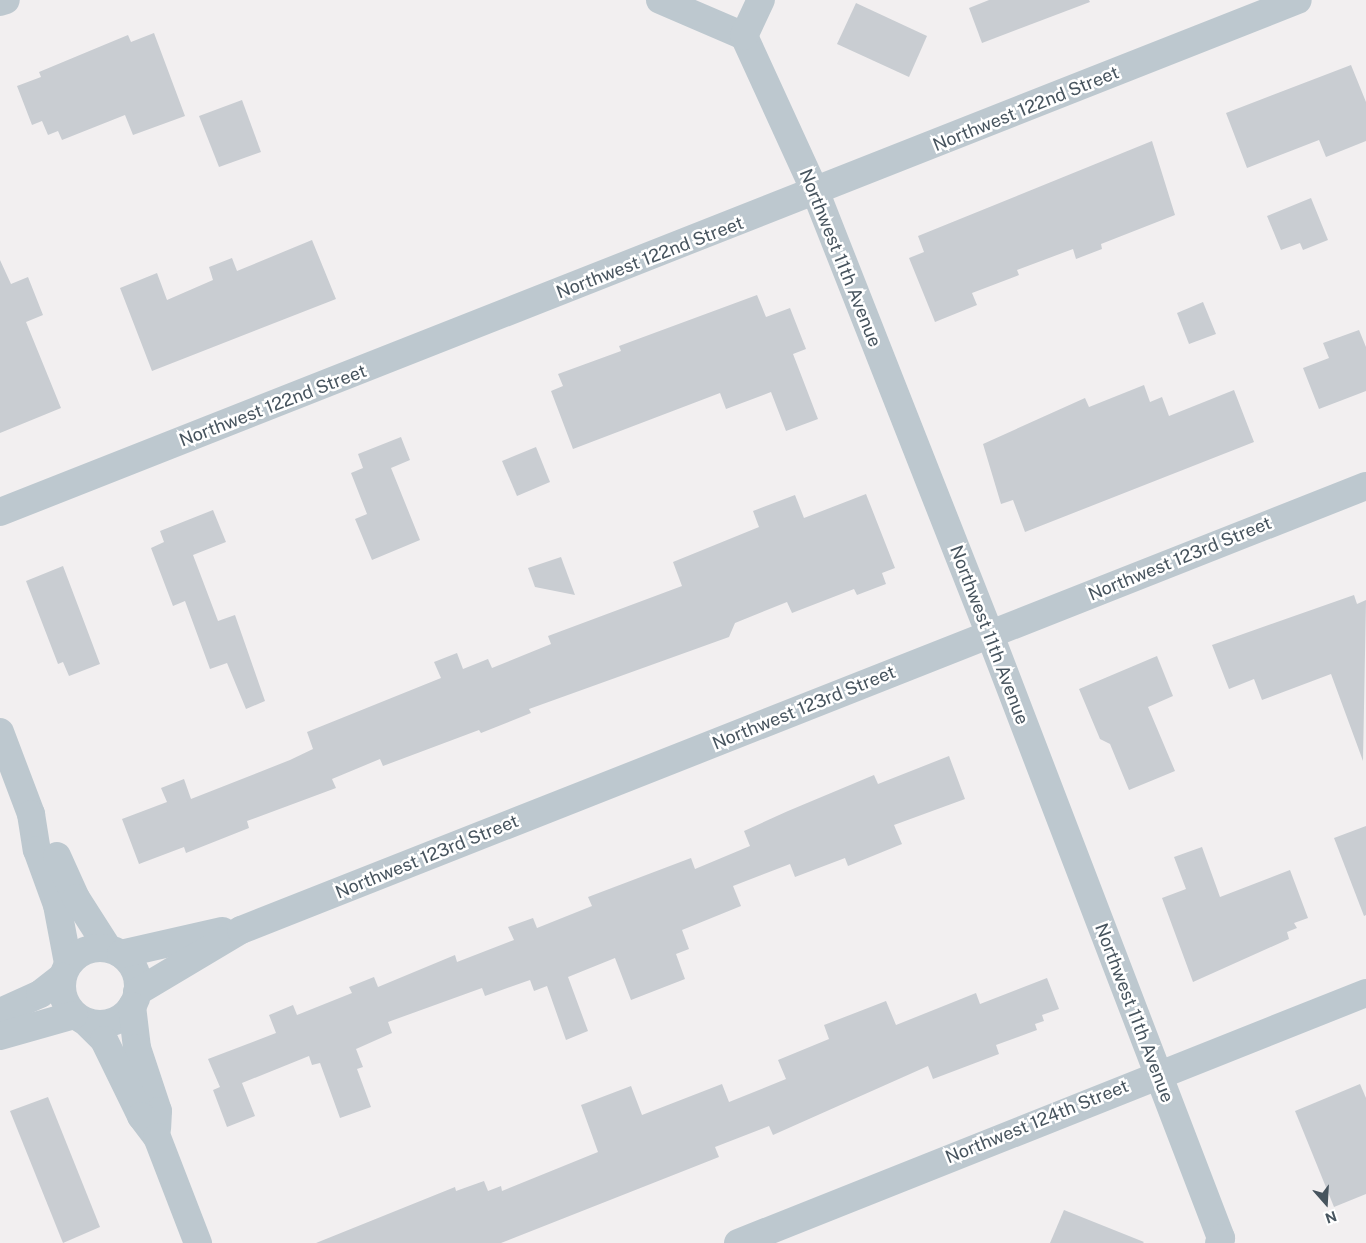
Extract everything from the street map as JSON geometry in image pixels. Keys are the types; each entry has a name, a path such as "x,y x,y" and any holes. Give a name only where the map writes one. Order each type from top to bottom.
{"street":[{"path":"0,2 6,0"},
{"path":"660,0 744,36 761,0"},
{"name":"Northwest 122nd Street","path":"0,512 816,193 1298,0"},
{"name":"Northwest 11th Avenue","path":"744,36 816,193 990,635 1224,1242"},
{"name":"Northwest 123rd Street","path":"135,999 241,930 1366,486"},
{"path":"0,732 31,814 114,951 133,965 137,1048 158,1111 157,1137"},
{"path":"31,814 37,850 57,905 65,970 61,991 80,1019 104,1040 140,1116 157,1137 198,1243"},
{"name":"Northwest 123rd Street","path":"114,951 241,930"},
{"path":"0,1012 40,994 65,970 79,953 114,951"},
{"name":"Northwest 124th Street","path":"738,1243 1158,1074 1366,994"},
{"path":"0,1036 80,1019 116,1020 135,999"}],"building":[{"path":"989,0 1089,0 1090,2 982,43 969,8"},
{"path":"856,3 927,36 909,77 837,44"},
{"path":"154,33 185,116 133,135 125,115 62,140 58,131 48,135 42,121 32,125 17,86 41,77 39,72 128,35 131,42"},
{"path":"1351,65 1366,102 1366,141 1326,157 1319,140 1247,168 1226,113"},
{"path":"242,100 261,152 219,167 199,116"},
{"path":"1152,141 1175,215 1101,244 1102,249 1076,259 1073,249 1017,270 1019,275 972,293 977,305 935,322 909,258 924,252 918,236"},
{"path":"1311,198 1328,240 1303,250 1300,243 1281,250 1267,216"},
{"path":"312,240 336,299 152,371 120,288 157,273 167,300 213,280 209,267 232,258 237,271"},
{"path":"0,260 11,284 28,277 43,315 26,322 61,408 0,433"},
{"path":"757,295 766,317 790,308 806,349 793,354 818,419 786,431 771,392 726,409 720,393 573,449 551,391 563,386 558,374 621,351 619,346"},
{"path":"1203,302 1216,334 1189,344 1177,313"},
{"path":"1359,330 1366,347 1366,391 1319,409 1303,368 1329,358 1323,343"},
{"path":"1144,385 1150,402 1162,397 1169,416 1234,390 1254,442 1025,532 1013,500 1001,504 983,444 1085,398 1089,407"},
{"path":"401,437 410,460 391,468 420,540 372,560 355,519 367,514 351,473 363,468 358,454"},
{"path":"536,447 550,482 517,496 502,461"},
{"path":"866,494 895,568 882,573 886,584 857,595 854,589 792,613 787,602 735,623 729,637 529,709 531,713 481,733 479,730 383,766 380,759 332,779 336,788 247,821 249,828 186,853 184,847 139,864 122,819 167,802 161,788 184,779 191,799 313,749 307,732 441,678 434,662 457,653 463,669 488,659 492,668 551,644 548,636 682,586 673,562 759,527 753,511 795,495 804,518"},
{"path":"213,510 226,542 193,555 218,621 235,615 265,701 246,709 227,663 210,669 185,601 173,606 151,548 164,542 160,531"},
{"path":"561,557 575,595 535,587 528,568"},
{"path":"63,566 100,664 69,676 63,662 58,664 26,581"},
{"path":"1354,595 1357,604 1366,600 1363,761 1331,674 1262,700 1254,679 1229,689 1212,645"},
{"path":"1157,656 1173,696 1148,707 1175,771 1129,790 1110,744 1100,739 1079,689"},
{"path":"949,756 965,799 894,825 902,844 848,866 845,858 795,877 790,864 733,886 741,906 682,930 689,949 676,954 685,979 631,1000 615,958 568,977 588,1031 566,1040 547,986 534,991 530,980 485,996 482,988 388,1022 392,1033 356,1049 363,1067 357,1069 371,1107 340,1118 320,1063 312,1065 309,1056 242,1083 255,1116 227,1127 213,1090 220,1087 208,1059 276,1033 269,1015 293,1005 297,1015 352,993 349,987 374,977 378,987 455,955 457,962 514,940 508,927 533,918 537,928 592,906 588,897 691,858 695,869 750,846 744,831 788,811 874,775 878,784"},
{"path":"1366,826 1366,915 1364,916 1334,838"},
{"path":"1202,847 1220,897 1290,870 1308,918 1294,923 1297,928 1287,932 1289,939 1193,982 1162,898 1186,889 1174,857"},
{"path":"1047,978 1059,1009 1042,1015 1044,1021 1035,1024 1037,1030 996,1045 999,1054 933,1079 928,1066 773,1135 769,1126 715,1147 719,1157 501,1243 316,1243 455,1187 456,1191 484,1181 488,1191 501,1186 502,1191 598,1152 581,1105 631,1086 642,1115 722,1084 729,1102 786,1079 778,1060 829,1039 824,1025 886,1001 896,1025 976,993 980,1004"},
{"path":"1360,1084 1366,1098 1366,1194 1334,1207 1295,1111"},
{"path":"48,1097 100,1227 63,1243 10,1111"},
{"path":"1064,1210 1144,1242 1050,1243"}]}
